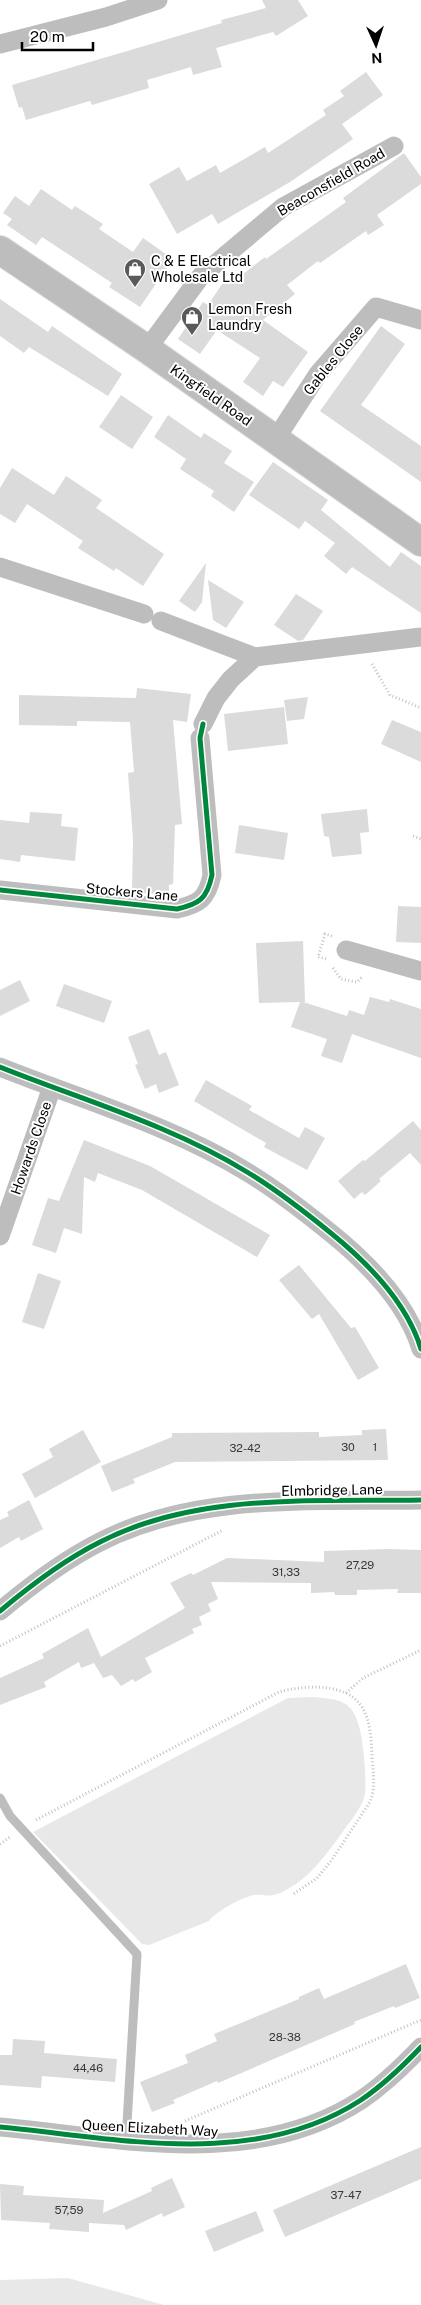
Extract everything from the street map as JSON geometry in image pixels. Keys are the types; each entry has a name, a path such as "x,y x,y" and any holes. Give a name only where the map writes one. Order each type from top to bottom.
{"main road":[{"name":"Kingfield Road","path":"0,250 147,349 421,542"}],"street":[{"path":"0,44 106,17 158,0"},
{"name":"Beaconsfield Road","path":"147,349 201,276 283,206 394,146"},
{"name":"Gables Close","path":"275,440 318,374 376,307 421,320"},
{"path":"0,567 144,614"},
{"path":"161,621 255,658 421,637"},
{"name":"Stockers Lane","path":"0,890 177,909 193,905 203,898 209,888 212,875 202,731 216,698 232,679 255,658"},
{"path":"346,950 421,970"},
{"path":"0,1067 159,1129 200,1147 246,1171 283,1196 345,1244 368,1266 401,1308 421,1349"},
{"name":"Howards Close","path":"0,1236 52,1087"},
{"name":"Elmbridge Lane","path":"0,1611 51,1571 101,1541 178,1515 211,1509 269,1503 421,1500"},
{"name":"Queen Elizabeth Way","path":"0,2127 126,2140 220,2144 243,2141 306,2127 360,2100 382,2084 421,2047"}],"lane":[{"path":"0,1798 10,1816 137,1954 126,2140"}],"path":[{"path":"369,644 371,661 390,695 421,708"},
{"path":"412,836 421,839"},
{"path":"0,1646 226,1529"},
{"path":"346,1693 363,1678 421,1650"},
{"path":"21,1828 279,1692 292,1688 330,1688 346,1693 361,1706 366,1717 371,1733 374,1792 370,1802 331,1861 316,1878 292,1895"},
{"path":"182,2123 421,2020"}],"shaded area":[{"path":"310,1697 337,1700 349,1706 353,1712 360,1730 365,1793 358,1811 316,1866 300,1881 280,1893 254,1895 223,1909 209,1921 149,1945 142,1944 33,1832 288,1698"},
{"path":"68,2278 164,2305 0,2305 0,2280"}],"building":[{"path":"262,0 298,0 308,16 276,36 273,32 216,48 222,67 193,75 191,67 147,80 149,88 92,105 90,101 26,120 22,107 19,108 12,85 222,23 221,20 266,8"},
{"path":"366,72 383,95 342,124 353,139 290,182 218,224 212,214 177,234 149,184 179,167 187,181 216,165 220,173 265,147 268,153 326,115 323,110 344,96 340,91"},
{"path":"404,153 421,177 421,184 377,215 384,225 368,235 366,231 320,263 318,261 287,285 295,294 263,320 308,352 283,387 273,381 263,396 243,382 260,358 217,330 200,354 178,339 203,302 208,305 226,278 233,282 265,257 266,259 346,202 343,198"},
{"path":"41,189 72,210 75,206 103,224 99,229 133,252 143,238 173,259 140,307 109,287 112,283 42,237 36,245 7,225 12,219 3,213 15,196 29,206"},
{"path":"0,299 48,332 52,326 122,374 108,396 29,347 24,353 0,336"},
{"path":"381,326 405,344 361,405 421,446 421,482 320,411"},
{"path":"121,395 153,417 132,449 99,427"},
{"path":"168,415 201,438 204,433 232,451 224,463 254,482 234,512 211,496 214,491 180,469 186,459 154,437"},
{"path":"273,462 328,500 321,510 390,567 401,552 421,566 421,613 352,567 346,574 324,556 335,543 305,521 299,529 249,495"},
{"path":"12,468 54,495 66,476 102,500 96,508 164,554 143,586 116,568 114,571 78,548 83,541 27,504 15,523 0,514 0,488"},
{"path":"206,563 202,602 195,612 179,601"},
{"path":"208,580 244,602 226,628 213,620"},
{"path":"296,594 323,611 303,640 298,641 274,625"},
{"path":"137,688 191,694 187,722 173,720 182,824 175,825 173,884 169,885 169,894 132,893 133,839 128,773 134,772 130,722 77,721 77,726 19,725 19,695 136,698"},
{"path":"308,697 304,719 287,721 284,700"},
{"path":"284,707 288,744 228,751 224,714"},
{"path":"392,720 421,732 421,762 381,744"},
{"path":"367,809 369,832 360,833 362,854 332,857 329,837 324,836 321,814"},
{"path":"30,812 62,814 61,826 78,828 75,861 21,855 20,862 0,859 0,820 29,823"},
{"path":"239,825 288,833 284,860 235,853"},
{"path":"398,906 421,907 421,943 396,942"},
{"path":"303,941 305,1002 303,1002 347,1016 349,1010 364,1015 370,997 389,1002 390,999 421,1009 421,1058 352,1034 342,1063 321,1056 327,1039 291,1027 300,1002 259,1003 256,943"},
{"path":"20,980 30,1001 0,1016 0,990"},
{"path":"64,984 112,1001 104,1023 56,1006"},
{"path":"149,1029 159,1055 166,1052 179,1085 159,1093 156,1084 145,1089 135,1065 138,1064 128,1037"},
{"path":"206,1080 252,1106 249,1110 299,1138 305,1127 325,1138 307,1170 264,1147 266,1143 194,1101"},
{"path":"413,1121 421,1130 421,1165 410,1153 379,1179 381,1181 365,1195 362,1192 354,1199 338,1181"},
{"path":"84,1140 150,1166 270,1235 257,1257 142,1190 98,1173 95,1182 84,1177 82,1234 64,1228 56,1253 32,1245 48,1198 59,1201"},
{"path":"299,1265 351,1328 355,1327 379,1368 358,1380 319,1314 312,1319 279,1280"},
{"path":"38,1273 61,1281 44,1329 22,1322"},
{"path":"386,1429 388,1460 175,1462 133,1479 135,1483 112,1492 101,1466 172,1437 172,1433 319,1432 319,1437 362,1435 362,1430"},
{"path":"83,1430 101,1462 35,1498 22,1474 53,1457 49,1449"},
{"path":"29,1500 43,1529 21,1541 19,1537 0,1548 0,1520 9,1516 7,1512"},
{"path":"421,1550 421,1593 397,1593 398,1589 357,1590 357,1595 335,1595 334,1592 311,1593 311,1583 211,1582 218,1599 208,1604 211,1611 199,1617 202,1625 192,1629 194,1633 145,1658 152,1672 135,1682 133,1679 121,1686 112,1675 103,1678 94,1663 81,1668 79,1662 44,1682 46,1687 0,1705 0,1678 44,1658 42,1654 88,1628 101,1657 185,1608 170,1583 191,1573 193,1575 227,1558 324,1562 324,1551"},
{"path":"406,1964 420,1998 354,2022 355,2024 218,2083 217,2081 173,2100 175,2103 152,2112 140,2082 188,2063 185,2055 217,2041 214,2034 299,1999 299,1997 319,1988 324,1999"},
{"path":"13,2039 45,2041 44,2053 117,2059 115,2082 42,2076 41,2088 0,2085 0,2055 12,2055"},
{"path":"421,2147 421,2179 285,2237 273,2210"},
{"path":"172,2178 185,2207 163,2217 162,2213 126,2230 124,2225 89,2223 89,2232 49,2229 50,2223 1,2220 0,2184 24,2186 23,2195 104,2200 103,2213 152,2191 151,2188"},
{"path":"256,2211 264,2231 214,2252 205,2231"}],"cycle path":[{"path":"0,890 177,909 191,905 201,899 208,890 212,875 200,738 203,724"},
{"path":"0,1067 157,1127 218,1156 269,1186 332,1234 373,1271 406,1316 415,1332 421,1349"},
{"path":"0,1611 48,1574 87,1549 137,1526 176,1515 216,1507 257,1503 421,1500"},
{"path":"0,2127 138,2142 185,2144 231,2142 276,2135 320,2122 361,2100 392,2075 421,2047"}],"place":[{"name":"C & E Electrical Wholesale Ltd","path":"135,288"},
{"name":"Lemon Fresh Laundry","path":"192,336"}]}
